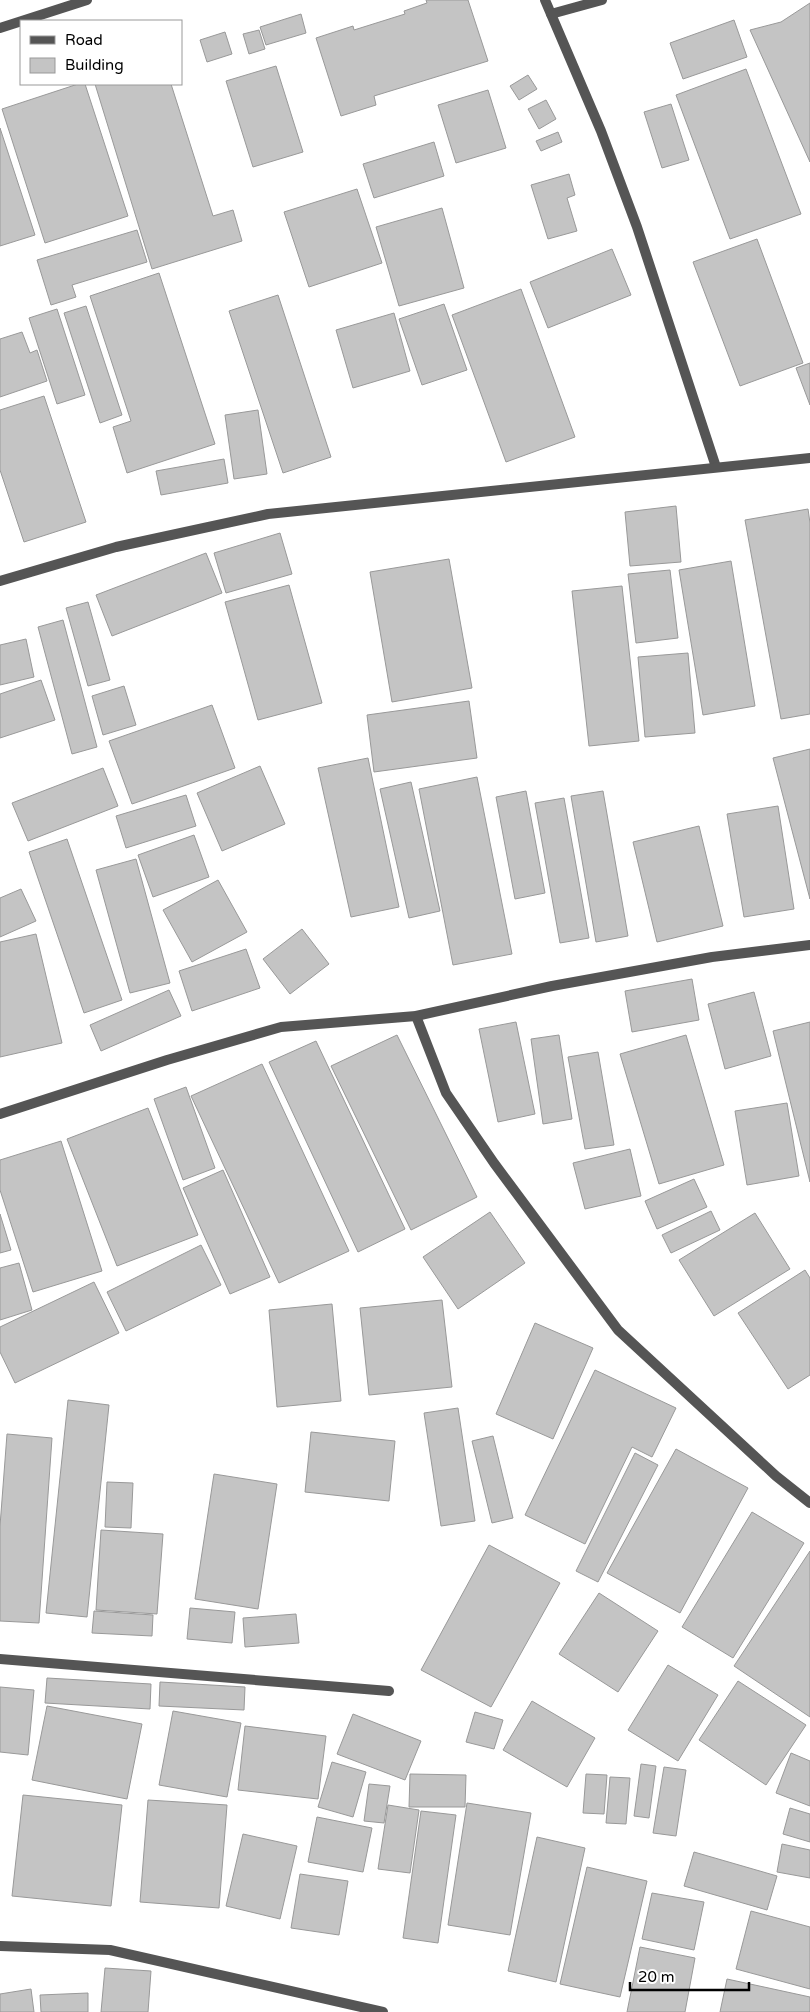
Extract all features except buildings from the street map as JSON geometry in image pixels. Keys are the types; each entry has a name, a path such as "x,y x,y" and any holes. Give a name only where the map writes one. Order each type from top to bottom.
{"street":[{"path":"25,20 87,0"},
{"path":"545,0 600,130 638,227 716,467"},
{"path":"551,14 602,0"},
{"path":"0,28 20,22"},
{"path":"0,581 116,547 268,514 810,458"},
{"path":"0,1114 167,1060 281,1027 416,1016 552,986 712,957 810,945"},
{"path":"416,1016 446,1093 494,1162 618,1330 776,1476 810,1503"},
{"path":"0,1659 389,1691"},
{"path":"0,1946 110,1950 383,2012"}]}
